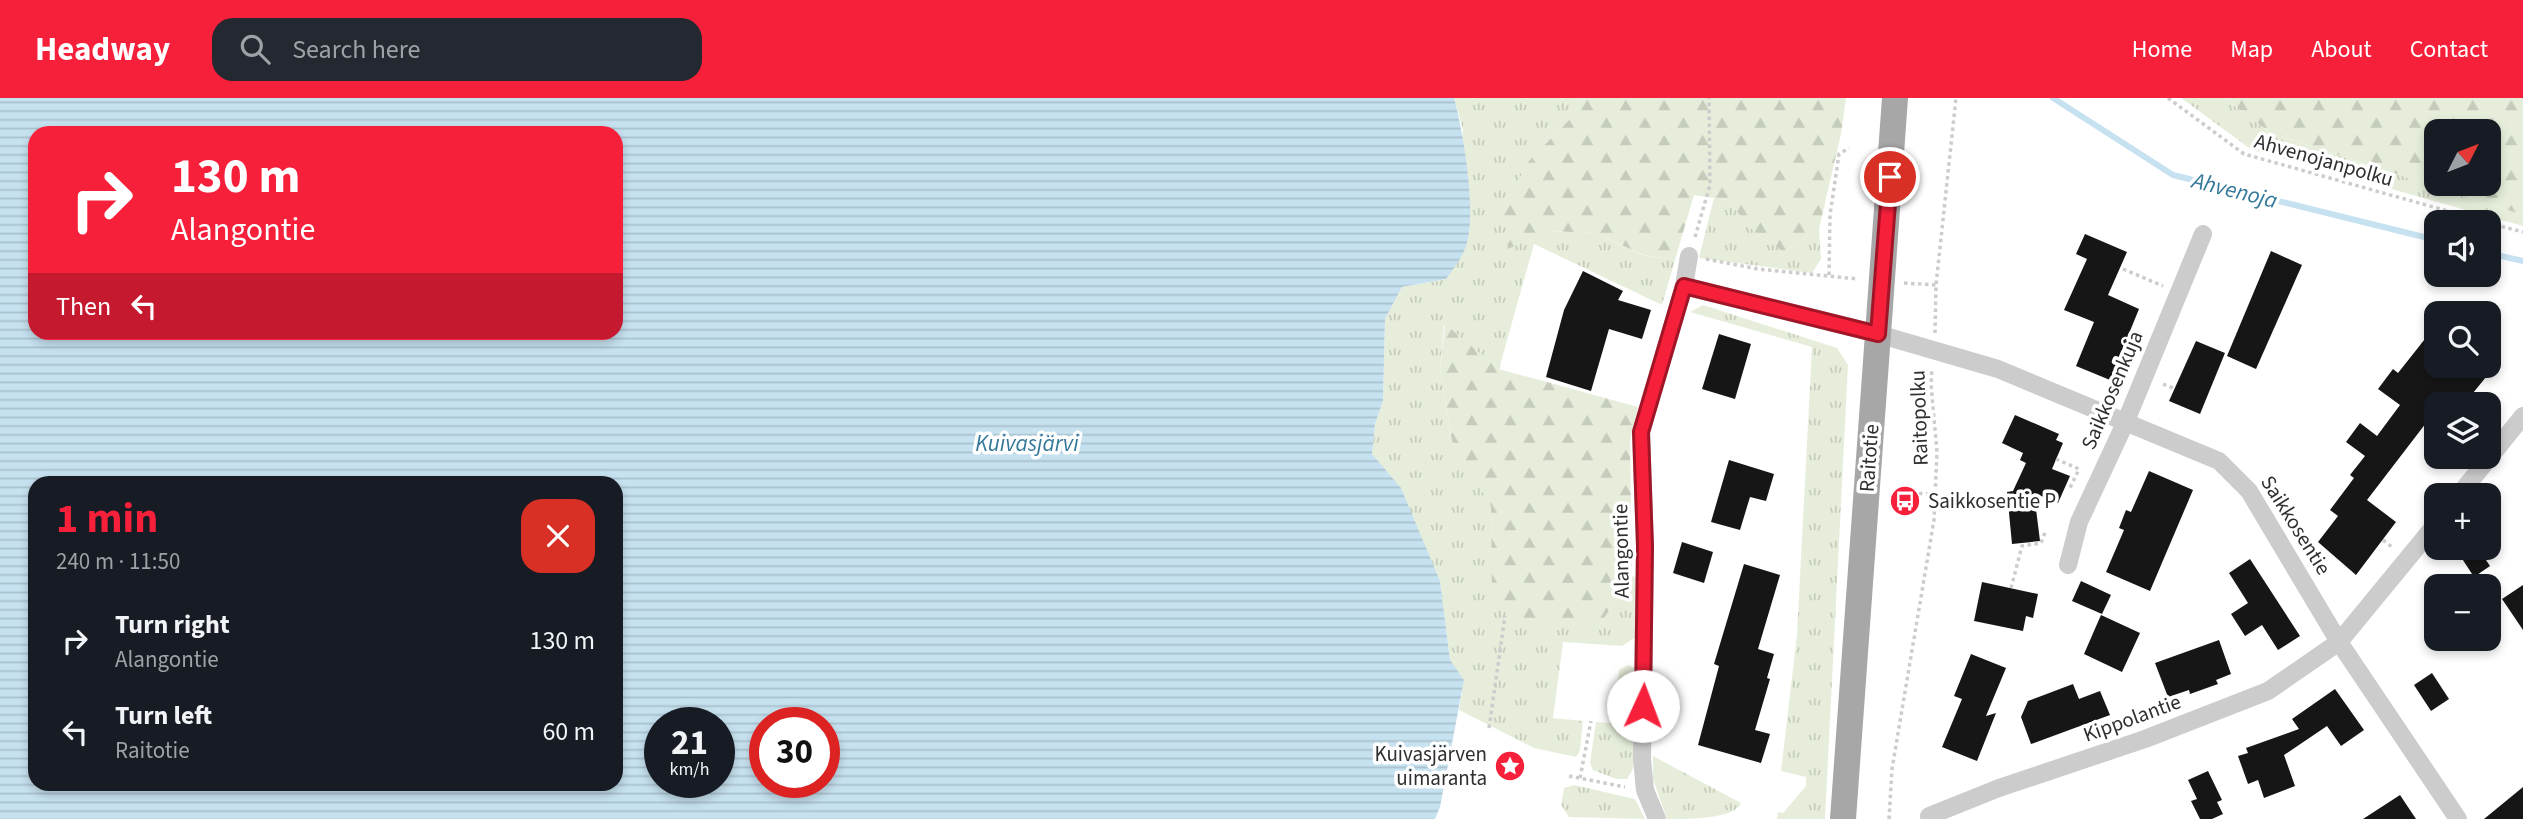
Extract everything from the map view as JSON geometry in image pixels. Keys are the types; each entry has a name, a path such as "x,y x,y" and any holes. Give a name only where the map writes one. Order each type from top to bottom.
{"main road":[{"name":"Raitotie","path":"1843,819 1895,98"}],"street":[{"name":"Saikkosenkuja","path":"2068,565 2078,522 2126,421 2203,234"},
{"name":"Alangontie","path":"1657,819 1645,790 1642,759 1645,546 1641,432 1684,286 1689,256"},
{"path":"1684,286 1878,334"},
{"name":"Saikkosentie","path":"1878,334 1998,369 2219,461 2232,471 2256,503 2339,642 2458,819"},
{"path":"2469,483 2523,416"},
{"name":"Kippolantie","path":"1929,816 1998,788 2145,739 2268,691 2339,642 2424,539"}],"path":[{"path":"1709,98 1710,185 1689,256 1758,269 1936,285"},
{"name":"Raitopolku","path":"1889,819 1892,769 1926,574 1936,494 1937,452 1931,384 1936,285 1956,98"},
{"name":"Ahvenojanpolku","path":"2168,98 2244,154 2442,210"},
{"path":"1829,275 1830,215 1839,154 1849,148"},
{"name":"Ahvenojanpolku","path":"2501,226 2523,232"},
{"path":"2123,269 2178,292"},
{"path":"2056,459 2079,469 2069,490"},
{"path":"1905,494 1936,494"},
{"path":"2011,588 2022,546 2041,543 2046,530"},
{"path":"1489,728 1505,616"},
{"path":"1580,778 1591,721"},
{"path":"1569,776 1645,790"}],"green space":[{"path":"1454,98 1585,98 1570,119 1526,164 1509,248 1549,231 1594,233 1643,255 1675,260 1662,305 1534,244 1499,369 1444,325 1440,370 1452,441 1491,505 1493,595 1599,626 1632,576 1637,578 1636,637 1622,646 1563,642 1553,718 1583,721 1580,750 1576,757 1534,748 1459,710 1464,680 1450,661 1440,581 1372,454 1375,424 1383,401 1385,319 1402,287 1446,279 1463,130"},
{"path":"1585,98 1846,98 1841,134 1819,229 1784,252 1757,235 1727,200 1694,195 1675,260 1644,255 1594,233 1549,231 1508,249 1504,213 1526,164 1570,119"},
{"path":"2181,98 2224,98 2271,133 2424,183 2424,196 2465,196 2523,215 2523,226 2501,220 2501,210 2466,210 2252,150"},
{"path":"2224,98 2523,98 2523,215 2465,196 2501,196 2501,119 2424,119 2424,183 2271,133"},
{"path":"1714,198 1727,200 1757,235 1784,252 1819,229 1821,259 1812,273 1699,258"},
{"path":"1703,305 1837,348 1848,365 1825,819 1777,819 1778,812 1783,813 1806,786 1806,777 1781,771 1797,635 1812,347 1690,312"},
{"path":"1445,324 1499,369 1638,407 1630,441 1632,576 1599,626 1521,618 1492,595 1491,506 1452,441 1440,370"},
{"path":"1628,665 1637,669 1633,769 1627,779 1616,779 1593,770 1590,763 1596,722 1613,723 1619,670"},
{"path":"1653,756 1741,803 1737,808 1721,815 1667,819 1653,779"},
{"path":"1574,785 1635,799 1645,819 1569,817 1561,805 1564,788"}],"water":[{"name":"Kuivasjärvi","path":"0,98 1454,98 1468,176 1468,237 1462,255 1446,279 1402,287 1385,319 1383,401 1375,424 1372,454 1401,488 1440,581 1450,660 1464,680 1440,807 1435,819 0,819"}],"building":[{"path":"2085,234 2127,252 2108,295 2139,309 2110,380 2076,366 2094,322 2064,310 2087,259 2076,254"},
{"path":"2271,251 2302,265 2256,369 2227,356"},
{"path":"1583,271 1623,291 1618,300 1651,310 1642,339 1609,329 1591,391 1546,377 1564,310"},
{"path":"1719,334 1751,344 1735,399 1702,389"},
{"path":"2424,340 2424,378 2485,378 2474,392 2424,392 2424,426 2367,500 2396,522 2356,575 2318,542 2338,516 2330,510 2354,478 2350,475 2365,456 2346,442 2360,423 2377,436 2400,405 2378,389 2393,369 2398,373"},
{"path":"2196,341 2225,353 2200,414 2169,401"},
{"path":"2015,415 2059,434 2056,440 2063,443 2052,469 2070,476 2058,503 2034,493 2040,541 2012,544 2007,492 2013,491 2026,463 2020,460 2023,453 2002,443"},
{"path":"1729,460 1774,474 1766,501 1750,497 1740,530 1711,522"},
{"path":"2149,471 2193,490 2150,591 2106,572 2124,530 2119,528 2126,510 2131,512"},
{"path":"1682,542 1713,552 1704,583 1673,573"},
{"path":"2250,559 2300,636 2278,650 2262,625 2245,636 2231,614 2248,603 2229,573"},
{"path":"2463,560 2486,560 2490,566 2478,574 2472,574"},
{"path":"1744,564 1780,575 1758,649 1774,654 1767,678 1770,679 1755,730 1770,734 1761,763 1698,745 1719,666 1714,664"},
{"path":"2081,581 2111,595 2102,614 2072,601"},
{"path":"1982,582 2038,594 2033,618 2026,616 2023,631 1974,621"},
{"path":"2523,585 2523,630 2502,599"},
{"path":"2101,615 2140,633 2122,672 2084,654"},
{"path":"2219,640 2231,674 2216,680 2218,684 2190,694 2189,690 2168,697 2155,663"},
{"path":"1971,654 2006,668 1986,716 1996,713 1977,761 1942,747 1962,699 1954,696"},
{"path":"2432,673 2449,699 2431,711 2414,685"},
{"path":"2073,684 2079,699 2100,691 2110,715 2031,744 2021,717 2028,701"},
{"path":"2335,689 2364,730 2341,746 2327,726 2284,755 2295,786 2264,798 2258,780 2248,784 2238,756 2248,753 2246,748 2299,729 2292,719"},
{"path":"2208,771 2222,800 2217,802 2223,814 2212,819 2200,819 2191,801 2197,799 2188,780"},
{"path":"2523,787 2523,819 2484,819"},
{"path":"2400,795 2416,819 2363,819"}],"waterway":[{"name":"Ahvenoja","path":"2053,98 2173,175 2424,237"},
{"name":"Ahvenoja","path":"2501,256 2523,261"}],"place":[{"name":"Saikkosentie P","path":"1905,501"},
{"name":"Kuivasjärven uimaranta","path":"1510,766"}],"route":[{"path":"1643,706 1645,546 1641,432 1684,286 1878,334 1890,177"}]}
